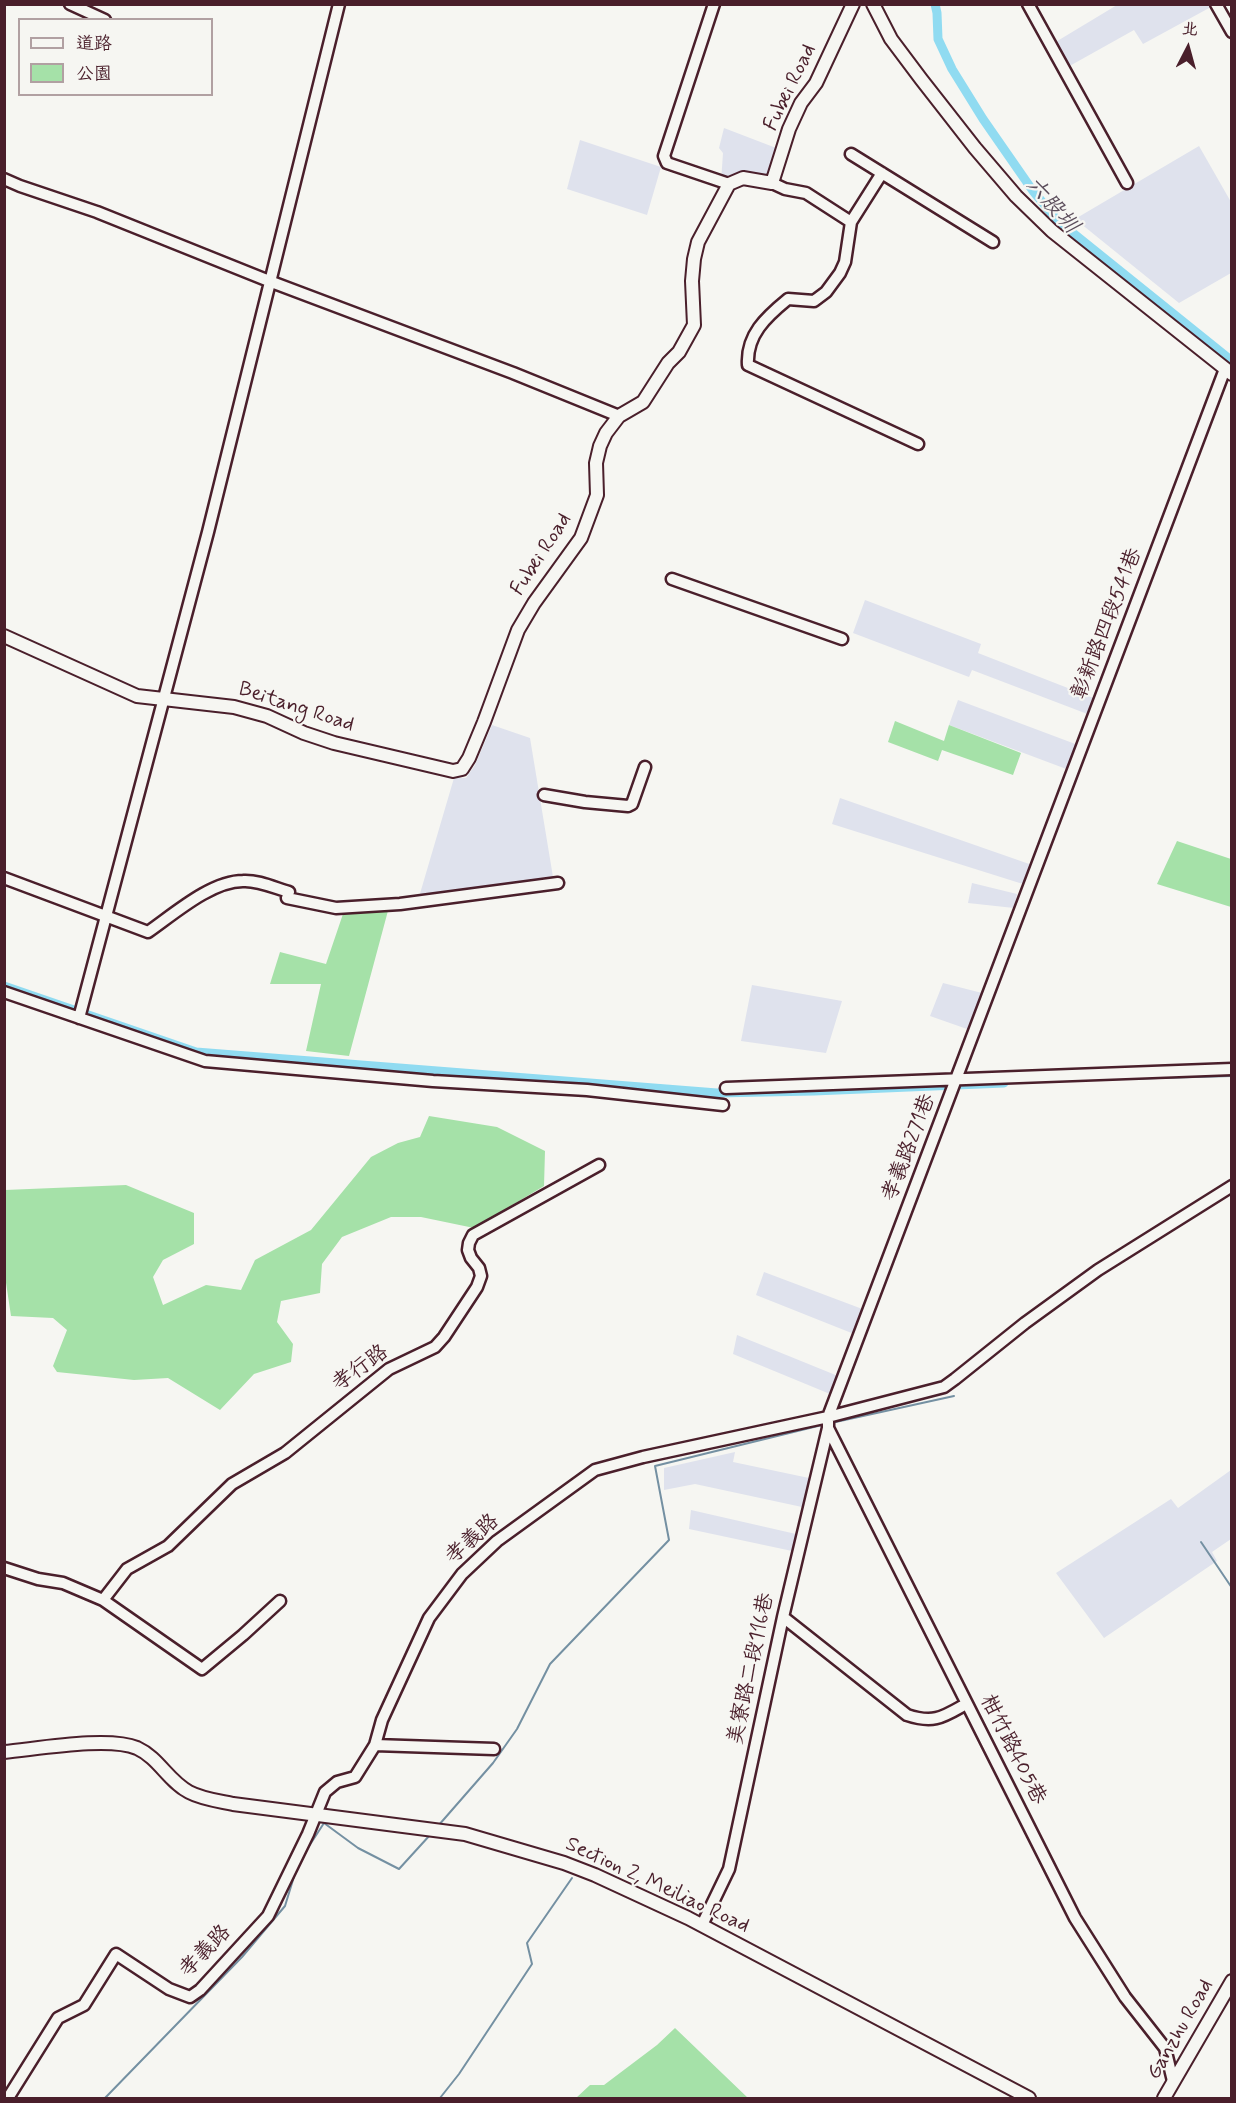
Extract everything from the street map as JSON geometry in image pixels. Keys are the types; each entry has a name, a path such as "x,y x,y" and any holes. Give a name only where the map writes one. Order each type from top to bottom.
{"street":[{"path":"70,4 101,18"},
{"path":"79,1018 162,698 208,532 339,4"},
{"path":"714,4 664,156 668,163 729,184 743,178 772,183 785,189 806,193 851,222"},
{"name":"Fubei Road","path":"772,183 789,129 801,103 816,83 853,4"},
{"path":"873,4 891,39 975,148 1016,196 1052,231 1228,371"},
{"path":"1028,4 1126,183"},
{"path":"1216,4 1232,32"},
{"path":"851,154 993,242"},
{"path":"882,173 851,222 845,261 833,282 826,292 814,301 788,299 765,317 748,349 748,365 918,444"},
{"path":"4,179 97,212 619,416"},
{"name":"Fubei Road","path":"484,722 518,630 534,603 581,538 597,495 596,463 606,433 619,416 643,402 668,363 679,352 694,325 692,280 698,242 729,184"},
{"name":"彰新路四段541巷","path":"1027,893 1228,371"},
{"path":"672,579 843,639"},
{"name":"Beitang Road","path":"4,636 137,696 234,707 267,716 333,743 453,771 462,769 469,758 484,722"},
{"path":"544,795 628,806 632,804 645,767"},
{"path":"4,878 148,932 215,887 245,880 336,908 390,905 558,883"},
{"name":"孝義路271巷","path":"828,1422 1027,893"},
{"path":"4,992 206,1061 433,1081 587,1090 723,1105"},
{"path":"726,1088 1232,1069"},
{"name":"孝行路","path":"103,1600 127,1569 168,1546 232,1484 285,1453 389,1369 435,1347 477,1287 481,1276 468,1250 473,1235 599,1165"},
{"name":"孝義路","path":"8,2098 58,2018 84,2005 116,1954 169,1989 190,1997 201,1990 268,1916 325,1792 337,1782 355,1777 375,1745 382,1720 429,1618 462,1574 497,1541 595,1470 643,1457 828,1422 944,1387 1025,1323 1098,1270 1232,1186"},
{"name":"美寮路二段116巷","path":"702,1926 729,1869 828,1422"},
{"name":"柑竹路405巷","path":"828,1422 966,1704 1075,1918 1125,1997 1165,2048 1173,2081"},
{"path":"4,1568 38,1580 63,1583 103,1600 202,1669 280,1600"},
{"path":"783,1617 907,1715 931,1721 944,1717 966,1704"},
{"name":"Section 2, Meiliao Road","path":"4,1752 104,1743 121,1744 137,1749 154,1759 189,1792 233,1804 465,1834 595,1875 702,1926 1029,2098"},
{"path":"375,1745 494,1749"},
{"name":"Ganzhu Road","path":"1164,2098 1232,1981"}],"shaded area":[{"path":"1210,4 1211,7 1143,44 1134,30 1066,68 1054,43 1117,5"},
{"path":"724,128 784,151 773,178 721,182 723,153 719,148"},
{"path":"580,140 661,167 647,215 567,189"},
{"path":"1199,146 1231,202 1231,273 1179,303 1075,219"},
{"path":"865,600 981,644 978,653 1096,699 1090,715 972,670 969,677 853,633"},
{"path":"958,700 1078,745 1069,770 949,725"},
{"path":"492,725 530,738 553,877 550,881 419,897 454,778 466,778 475,765"},
{"path":"840,798 1035,866 1026,885 832,824"},
{"path":"972,883 1017,894 1014,908 968,903"},
{"path":"943,983 982,993 967,1029 930,1016"},
{"path":"752,985 842,1001 826,1053 741,1041"},
{"path":"764,1272 865,1310 854,1334 756,1295"},
{"path":"737,1335 838,1376 830,1394 733,1354"},
{"path":"735,1452 733,1462 809,1478 802,1507 695,1484 664,1490 664,1468"},
{"path":"1231,1470 1231,1539 1212,1552 1217,1561 1104,1638 1056,1573 1171,1499 1178,1508"},
{"path":"691,1510 796,1534 792,1551 689,1529"}],"green space":[{"path":"895,721 944,741 949,725 1021,753 1013,775 942,750 938,761 888,742"},
{"path":"1177,841 1231,859 1231,907 1157,884"},
{"path":"389,907 349,1056 306,1051 321,984 270,984 280,952 326,964 344,911"},
{"path":"429,1116 497,1127 545,1151 544,1186 474,1228 421,1217 391,1217 342,1237 322,1264 320,1293 281,1301 277,1322 293,1344 291,1362 254,1374 220,1410 168,1378 134,1380 57,1372 53,1366 67,1330 53,1318 11,1316 5,1276 5,1190 126,1185 194,1213 194,1244 163,1260 153,1277 163,1305 206,1285 241,1290 255,1260 311,1230 371,1157 398,1143 420,1137"},
{"path":"675,2028 748,2098 576,2098 590,2085 604,2085 657,2045"}],"waterway":[{"name":"六股圳","path":"935,4 938,39 952,69 983,119 1033,191 1058,221 1232,361"},
{"path":"4,986 196,1052 717,1093 1004,1083"},
{"path":"1048,1081 1232,1076"},
{"path":"831,1423 954,1396"},
{"path":"438,1826 493,1763 517,1729 550,1664 669,1540 655,1466 826,1424"},
{"path":"1201,1542 1232,1588"},
{"path":"302,1857 324,1823 358,1848 399,1869 430,1835"},
{"path":"105,2098 242,1957 285,1906 296,1870"},
{"path":"440,2098 459,2074 532,1964 527,1943 572,1878"}]}
